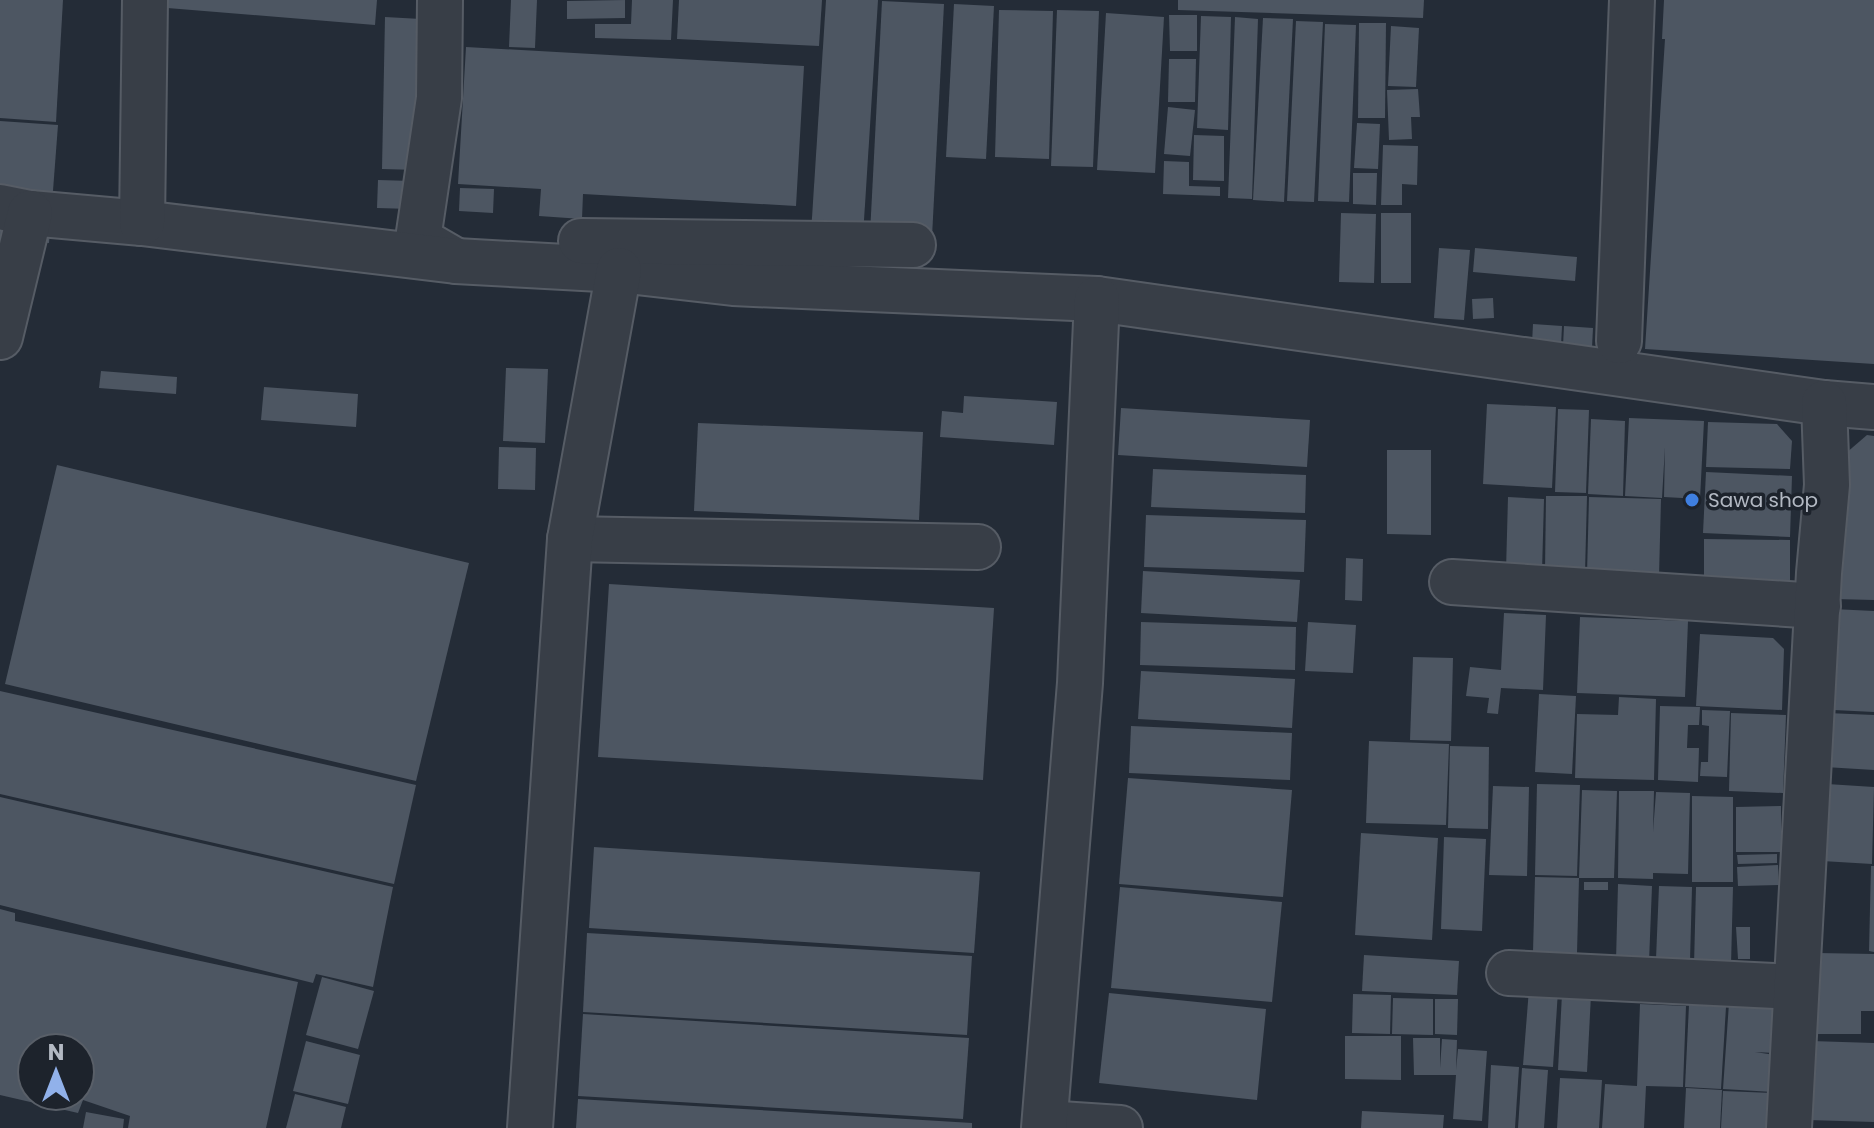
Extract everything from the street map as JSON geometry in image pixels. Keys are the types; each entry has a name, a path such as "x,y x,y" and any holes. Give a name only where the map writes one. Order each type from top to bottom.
{"street":[{"path":"142,223 145,0"},
{"path":"418,239 439,98 440,0"},
{"path":"1619,341 1632,0"},
{"path":"0,337 15,210 456,261 619,270 733,283 1097,299 1824,403 1874,407"},
{"path":"418,239 456,261"},
{"path":"418,239 913,245"},
{"path":"530,1128 570,539 619,270"},
{"path":"1097,299 1080,683 1045,1126 1120,1128"},
{"path":"1789,1128 1827,485 1824,403"},
{"path":"570,539 978,547"},
{"path":"1452,582 1818,606"},
{"path":"1509,973 1796,987"}],"building":[{"path":"0,0 63,0 56,122 0,118"},
{"path":"143,0 377,0 375,25 143,6"},
{"path":"511,0 537,0 535,48 509,47"},
{"path":"625,0 625,18 567,19 567,1"},
{"path":"632,0 673,0 671,40 595,38 595,24 631,24"},
{"path":"679,0 822,0 819,46 677,39"},
{"path":"826,0 878,0 863,236 811,233"},
{"path":"1178,0 1424,0 1423,18 1178,10"},
{"path":"1664,0 1874,0 1874,364 1645,349 1665,39 1662,39"},
{"path":"882,1 944,4 932,237 870,234"},
{"path":"954,4 994,6 986,159 946,157"},
{"path":"999,10 1053,11 1049,159 995,157"},
{"path":"1057,10 1099,11 1093,167 1051,166"},
{"path":"1106,13 1164,17 1155,173 1097,170"},
{"path":"1169,15 1197,15 1197,51 1170,51"},
{"path":"1201,16 1231,17 1228,130 1197,128"},
{"path":"385,17 421,19 418,170 382,169"},
{"path":"1235,17 1258,19 1252,199 1228,198"},
{"path":"1263,18 1293,19 1284,202 1253,200"},
{"path":"1296,21 1323,22 1314,202 1287,201"},
{"path":"1359,23 1386,23 1385,118 1358,118"},
{"path":"1325,24 1356,25 1349,202 1318,201"},
{"path":"1391,26 1419,28 1416,87 1388,86"},
{"path":"466,47 804,66 796,206 583,194 582,219 539,216 541,189 458,184"},
{"path":"1169,59 1196,59 1195,102 1168,102"},
{"path":"1418,89 1420,117 1411,117 1412,139 1389,140 1387,90"},
{"path":"1168,107 1195,110 1190,156 1164,154"},
{"path":"0,121 58,125 49,243 0,239"},
{"path":"1357,123 1380,124 1378,169 1354,168"},
{"path":"1194,135 1224,136 1224,181 1193,180"},
{"path":"1383,145 1418,146 1417,185 1402,184 1402,205 1381,205"},
{"path":"1164,161 1189,162 1189,186 1220,187 1220,196 1163,194"},
{"path":"1353,173 1377,173 1376,205 1353,204"},
{"path":"378,180 412,181 411,209 377,208"},
{"path":"460,188 494,189 493,213 459,211"},
{"path":"1341,213 1376,214 1374,283 1339,282"},
{"path":"1381,213 1411,213 1411,283 1381,283"},
{"path":"1439,248 1470,250 1464,320 1434,318"},
{"path":"1475,248 1577,257 1575,281 1473,272"},
{"path":"1493,298 1494,318 1473,319 1472,299"},
{"path":"1533,324 1562,326 1560,365 1531,363"},
{"path":"1564,326 1593,328 1591,367 1562,366"},
{"path":"506,368 548,369 545,443 503,441"},
{"path":"101,371 177,377 176,394 99,388"},
{"path":"264,387 358,394 356,427 261,420"},
{"path":"964,396 1057,402 1054,445 940,437 942,411 963,413"},
{"path":"1487,404 1556,407 1552,488 1483,484"},
{"path":"1121,408 1310,420 1307,467 1118,455"},
{"path":"1558,409 1589,410 1586,493 1555,492"},
{"path":"1629,418 1704,421 1700,499 1664,497 1665,447 1662,498 1625,496"},
{"path":"1591,419 1625,421 1623,496 1588,494"},
{"path":"1708,422 1777,424 1792,441 1790,469 1706,467"},
{"path":"698,423 923,432 919,520 694,511"},
{"path":"1867,435 1874,436 1874,600 1834,599 1838,460"},
{"path":"499,447 536,448 535,490 498,489"},
{"path":"1387,450 1431,450 1431,535 1387,534"},
{"path":"57,465 469,563 416,781 5,684"},
{"path":"1153,469 1306,475 1305,513 1151,507"},
{"path":"1706,472 1792,476 1790,537 1703,533"},
{"path":"1546,496 1587,496 1585,573 1545,571"},
{"path":"1508,497 1544,499 1542,572 1506,571"},
{"path":"1589,497 1661,499 1659,576 1587,574"},
{"path":"1146,515 1306,520 1304,572 1144,567"},
{"path":"1704,539 1790,540 1790,582 1704,582"},
{"path":"1346,558 1363,559 1362,601 1345,600"},
{"path":"1143,571 1300,580 1297,622 1141,613"},
{"path":"609,584 994,608 983,780 598,757"},
{"path":"1833,609 1874,611 1874,712 1834,710"},
{"path":"1504,613 1546,615 1543,690 1501,688 1498,714 1487,713 1489,698 1466,696 1470,667 1501,670"},
{"path":"1580,617 1688,621 1685,697 1577,693"},
{"path":"1141,622 1296,627 1295,670 1140,665"},
{"path":"1308,622 1356,625 1353,673 1305,671"},
{"path":"1700,634 1773,638 1784,649 1782,710 1696,706"},
{"path":"1413,657 1453,658 1451,741 1410,740"},
{"path":"1141,671 1295,679 1292,728 1138,719"},
{"path":"0,691 416,785 394,884 0,794"},
{"path":"1539,694 1576,696 1572,774 1535,772"},
{"path":"1619,697 1656,699 1654,780 1575,778 1577,714 1618,715"},
{"path":"1660,706 1700,707 1699,725 1688,725 1687,748 1699,748 1698,782 1658,780"},
{"path":"1702,710 1730,711 1727,777 1700,776 1701,762 1708,762 1709,726 1702,725"},
{"path":"1731,713 1786,715 1783,793 1729,791"},
{"path":"1827,713 1874,715 1874,770 1825,767"},
{"path":"1131,726 1292,733 1290,780 1129,773"},
{"path":"1369,741 1449,744 1446,825 1366,823"},
{"path":"1450,746 1489,747 1488,829 1448,828"},
{"path":"1128,778 1292,790 1283,897 1119,884"},
{"path":"1537,784 1580,785 1577,876 1535,875"},
{"path":"1827,784 1874,787 1872,864 1822,861"},
{"path":"1493,786 1529,787 1527,876 1489,875"},
{"path":"1582,790 1617,791 1614,878 1579,878"},
{"path":"1619,791 1654,791 1653,832 1656,792 1690,793 1688,874 1653,873 1653,879 1618,878"},
{"path":"1692,796 1733,797 1733,882 1692,882"},
{"path":"0,797 393,887 373,987 316,974 313,983 0,905"},
{"path":"1781,806 1781,852 1736,852 1736,807"},
{"path":"1361,833 1438,838 1432,940 1355,935"},
{"path":"1444,837 1486,839 1482,931 1441,929"},
{"path":"594,847 980,872 974,953 589,928"},
{"path":"1777,854 1777,863 1738,864 1737,855"},
{"path":"1778,865 1779,885 1738,886 1737,867"},
{"path":"1871,866 1874,866 1874,952 1869,951"},
{"path":"1535,877 1579,878 1577,953 1533,952"},
{"path":"1584,882 1608,882 1608,890 1584,890"},
{"path":"1618,884 1652,886 1649,962 1616,961"},
{"path":"1659,886 1692,887 1690,961 1656,959"},
{"path":"1120,887 1282,902 1272,1002 1111,988"},
{"path":"1696,887 1733,887 1731,965 1694,965"},
{"path":"0,909 15,913 15,921 298,982 266,1128 128,1128 130,1116 96,1104 96,1032 16,1032 16,1099 0,1095"},
{"path":"1736,927 1750,927 1750,959 1738,959"},
{"path":"587,933 972,956 967,1035 583,1012"},
{"path":"1817,953 1874,954 1874,1011 1861,1011 1861,1034 1815,1034"},
{"path":"1364,955 1459,961 1457,995 1362,991"},
{"path":"322,977 374,991 358,1049 306,1035"},
{"path":"1529,989 1558,991 1553,1067 1523,1065"},
{"path":"1109,993 1266,1009 1257,1100 1099,1083"},
{"path":"1353,994 1391,995 1390,1034 1352,1033"},
{"path":"1562,994 1591,995 1587,1072 1558,1070"},
{"path":"1393,998 1433,999 1433,1035 1392,1034"},
{"path":"1435,999 1458,999 1457,1035 1435,1034"},
{"path":"1729,1003 1778,1006 1775,1053 1755,1052 1775,1055 1773,1092 1723,1089"},
{"path":"1640,1004 1686,1006 1683,1087 1646,1086 1644,1128 1602,1128 1605,1084 1637,1086"},
{"path":"1689,1005 1726,1007 1721,1089 1685,1087"},
{"path":"583,1014 969,1038 963,1119 578,1096"},
{"path":"1345,1036 1401,1036 1401,1080 1345,1079"},
{"path":"1413,1038 1440,1038 1440,1068 1442,1039 1457,1040 1456,1070 1458,1049 1487,1051 1482,1121 1453,1119 1456,1075 1414,1075"},
{"path":"306,1041 360,1055 348,1104 293,1091"},
{"path":"1811,1041 1874,1043 1874,1122 1808,1120"},
{"path":"1491,1065 1519,1067 1515,1128 1488,1128"},
{"path":"1522,1068 1548,1070 1544,1128 1518,1128"},
{"path":"1560,1078 1602,1080 1599,1128 1557,1128"},
{"path":"1686,1088 1722,1090 1720,1128 1684,1128"},
{"path":"1723,1091 1772,1093 1770,1128 1721,1128"},
{"path":"295,1094 346,1107 341,1128 286,1128"},
{"path":"578,1099 972,1123 972,1128 576,1128"},
{"path":"1362,1111 1444,1115 1443,1128 1361,1128"},
{"path":"86,1112 124,1119 123,1128 83,1128"}],"place":[{"name":"Sawa shop","path":"1692,500"}]}
